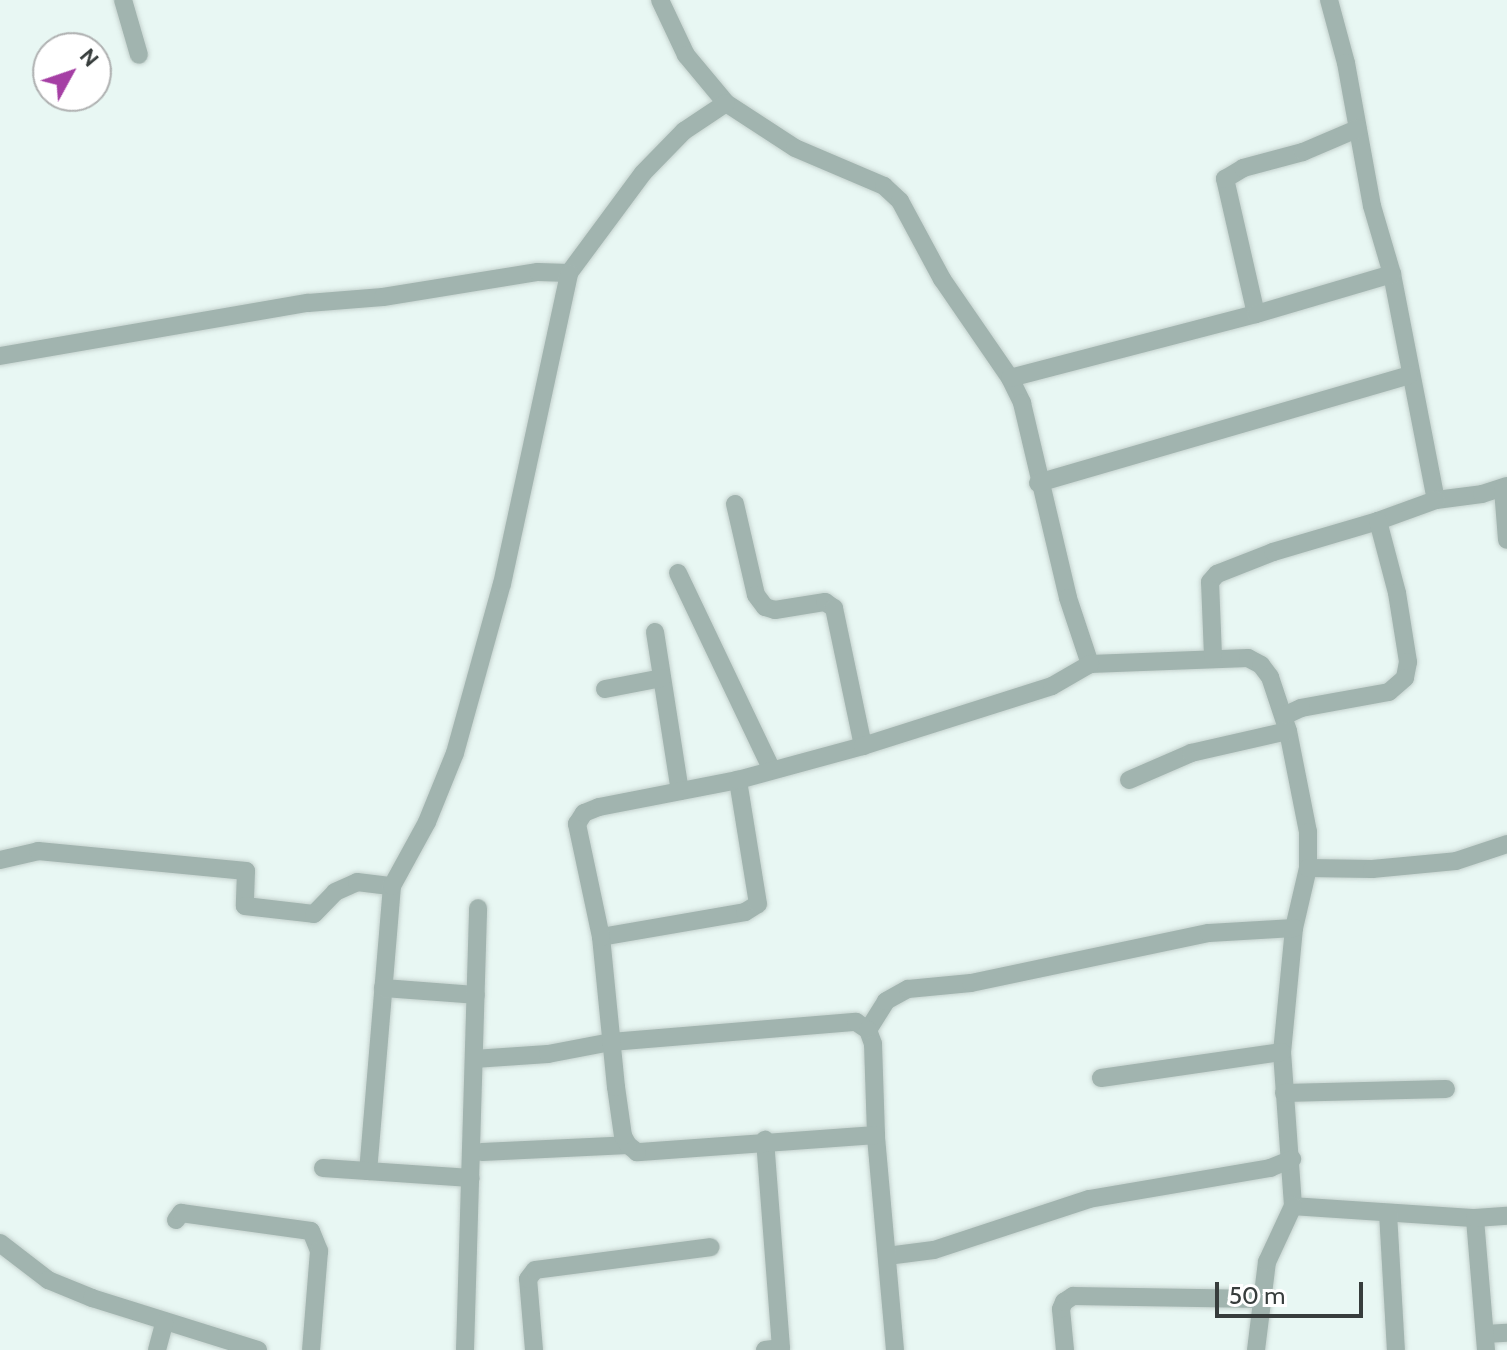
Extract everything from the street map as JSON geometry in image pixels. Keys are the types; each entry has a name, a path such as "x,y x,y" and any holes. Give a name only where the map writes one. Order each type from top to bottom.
{"street":[{"path":"123,0 139,55"},
{"path":"660,0 686,55 726,103 795,148 855,171 900,201 942,279 1010,378 1022,403 1038,483 1068,598 1090,664"},
{"path":"1329,0 1346,63 1372,206 1392,274 1409,375 1436,500"},
{"path":"368,1171 392,886 427,822 455,753 502,584 569,273 643,173 684,131 726,103"},
{"path":"1256,314 1225,179 1243,168 1303,152 1357,129"},
{"path":"0,356 308,303 383,297 538,272 569,273"},
{"path":"1010,378 1256,314 1392,274"},
{"path":"1038,483 1409,375"},
{"path":"1213,656 1210,582 1217,574 1273,552 1436,500 1505,488 1507,540"},
{"path":"735,504 756,595 765,607 775,610 825,602 834,608 863,746"},
{"path":"1129,780 1191,753 1286,724 1301,708 1389,692 1405,678 1408,662 1397,593 1378,521"},
{"path":"678,573 772,770"},
{"path":"655,632 680,791"},
{"path":"876,1135 765,1140 637,1152 628,1145 623,1136 601,937 577,824 584,813 599,807 738,780 863,746 1052,686 1090,664 1213,656 1248,658 1261,665 1270,677 1286,724 1306,818 1308,868 1294,928 1282,1052 1293,1206 1267,1262 1256,1350"},
{"path":"605,689 662,678"},
{"path":"601,937 745,912 758,904 759,891 738,780"},
{"path":"1308,868 1372,869 1456,861 1507,844"},
{"path":"0,860 38,851 246,871 245,906 314,914 335,892 357,882 392,886"},
{"path":"465,1350 478,908"},
{"path":"868,1030 886,1001 908,989 971,983 1209,933 1294,928"},
{"path":"383,988 476,995"},
{"path":"474,1059 548,1054 611,1042 856,1022 868,1030 873,1044 876,1135 895,1350"},
{"path":"1101,1078 1282,1052"},
{"path":"1284,1093 1446,1089"},
{"path":"765,1140 776,1349"},
{"path":"482,1152 628,1145"},
{"path":"887,1256 934,1250 1089,1199 1270,1168 1292,1159"},
{"path":"323,1168 471,1178"},
{"path":"1293,1206 1475,1218 1507,1216"},
{"path":"176,1220 181,1213 311,1231 319,1251 311,1350"},
{"path":"1388,1213 1396,1350"},
{"path":"1475,1218 1485,1342 1507,1333"},
{"path":"0,1243 48,1280 164,1323 258,1350"},
{"path":"534,1350 528,1279 535,1270 711,1247"},
{"path":"1065,1350 1061,1309 1064,1302 1073,1296 1260,1299"},
{"path":"157,1350 164,1323"}]}
